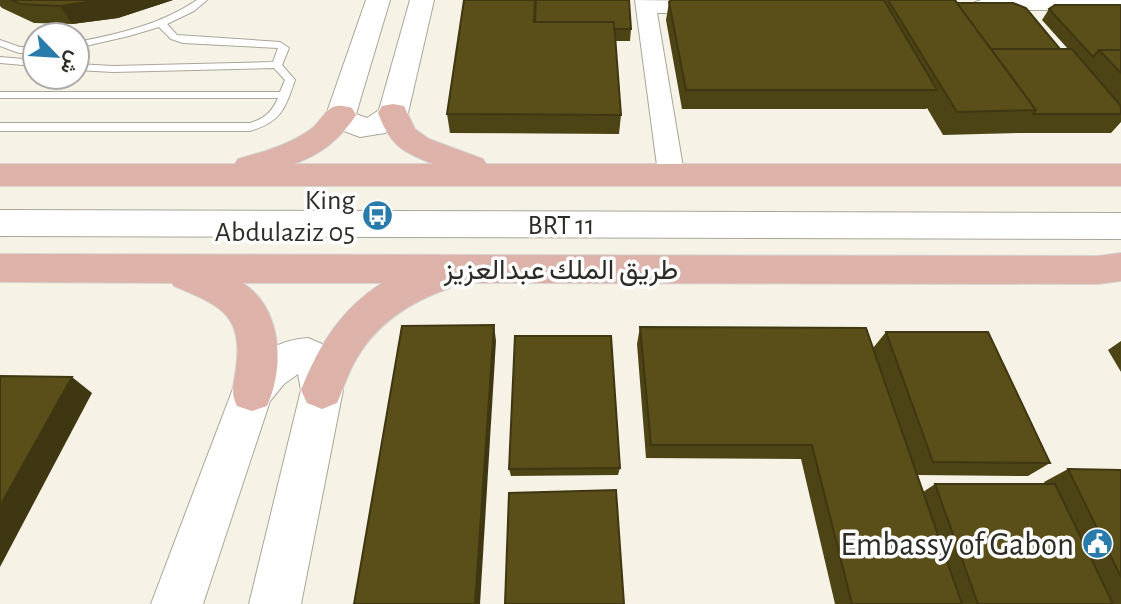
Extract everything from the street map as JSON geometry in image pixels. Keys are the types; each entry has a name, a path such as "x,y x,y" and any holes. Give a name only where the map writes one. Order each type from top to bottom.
{"main road":[{"path":"211,177 257,164 318,141 333,130 341,115 378,0"},
{"path":"341,115 354,126 368,128 381,125 393,113 422,0"},
{"path":"393,113 402,135 418,146 494,174"},
{"path":"0,175 1121,175"},
{"name":"BRT 11","path":"0,223 1121,226"},
{"name":"طريق الملك عبدالعزيز","path":"0,268 1113,271"},
{"path":"172,269 234,297 242,304 258,341 256,381 177,604"},
{"path":"275,604 322,390 330,365 351,332 368,313 397,291 415,282 477,269"},
{"path":"252,392 270,368 285,358 296,355 308,356 317,365 322,390"}],"street":[{"path":"671,173 645,3 729,7"},
{"path":"1016,3 1036,27"},
{"path":"964,6 1016,3 1121,4"}],"lane":[{"path":"91,41 161,23 185,13 203,0"},
{"path":"161,23 174,37 183,40 280,45 284,48 277,65"},
{"path":"0,43 21,50"},
{"path":"0,60 21,62"},
{"path":"91,68 277,65"},
{"path":"0,127 250,127 269,121 278,113 290,80 277,65"},
{"path":"0,95 284,95"}],"building":[{"path":"11,0 101,0 60,6 20,4"},
{"path":"464,0 535,0 534,22 614,22 621,115 447,114"},
{"path":"536,0 629,0 631,29 614,29 614,22 535,22"},
{"path":"884,0 937,90 686,90 669,2"},
{"path":"888,0 955,0 1036,110 957,112"},
{"path":"957,3 1013,3 1026,8 1060,49 991,49"},
{"path":"1055,5 1121,5 1121,50 1099,50 1093,57 1049,9"},
{"path":"991,49 1072,49 1121,106 1121,114 1033,114 1036,110"},
{"path":"1099,50 1121,50 1121,73"},
{"path":"494,325 475,604 354,604 402,326"},
{"path":"640,327 866,328 962,604 852,604 812,445 651,445"},
{"path":"886,332 988,332 1050,463 933,462"},
{"path":"515,336 611,336 620,468 509,469"},
{"path":"0,376 72,377 0,506"},
{"path":"1068,469 1121,470 1121,577"},
{"path":"935,484 1055,484 1113,604 978,604"},
{"path":"616,490 624,604 505,604 509,493"}],"place":[{"name":"King Abdulaziz 05","path":"378,215"},
{"name":"Embassy of Gabon","path":"1097,543"}]}
